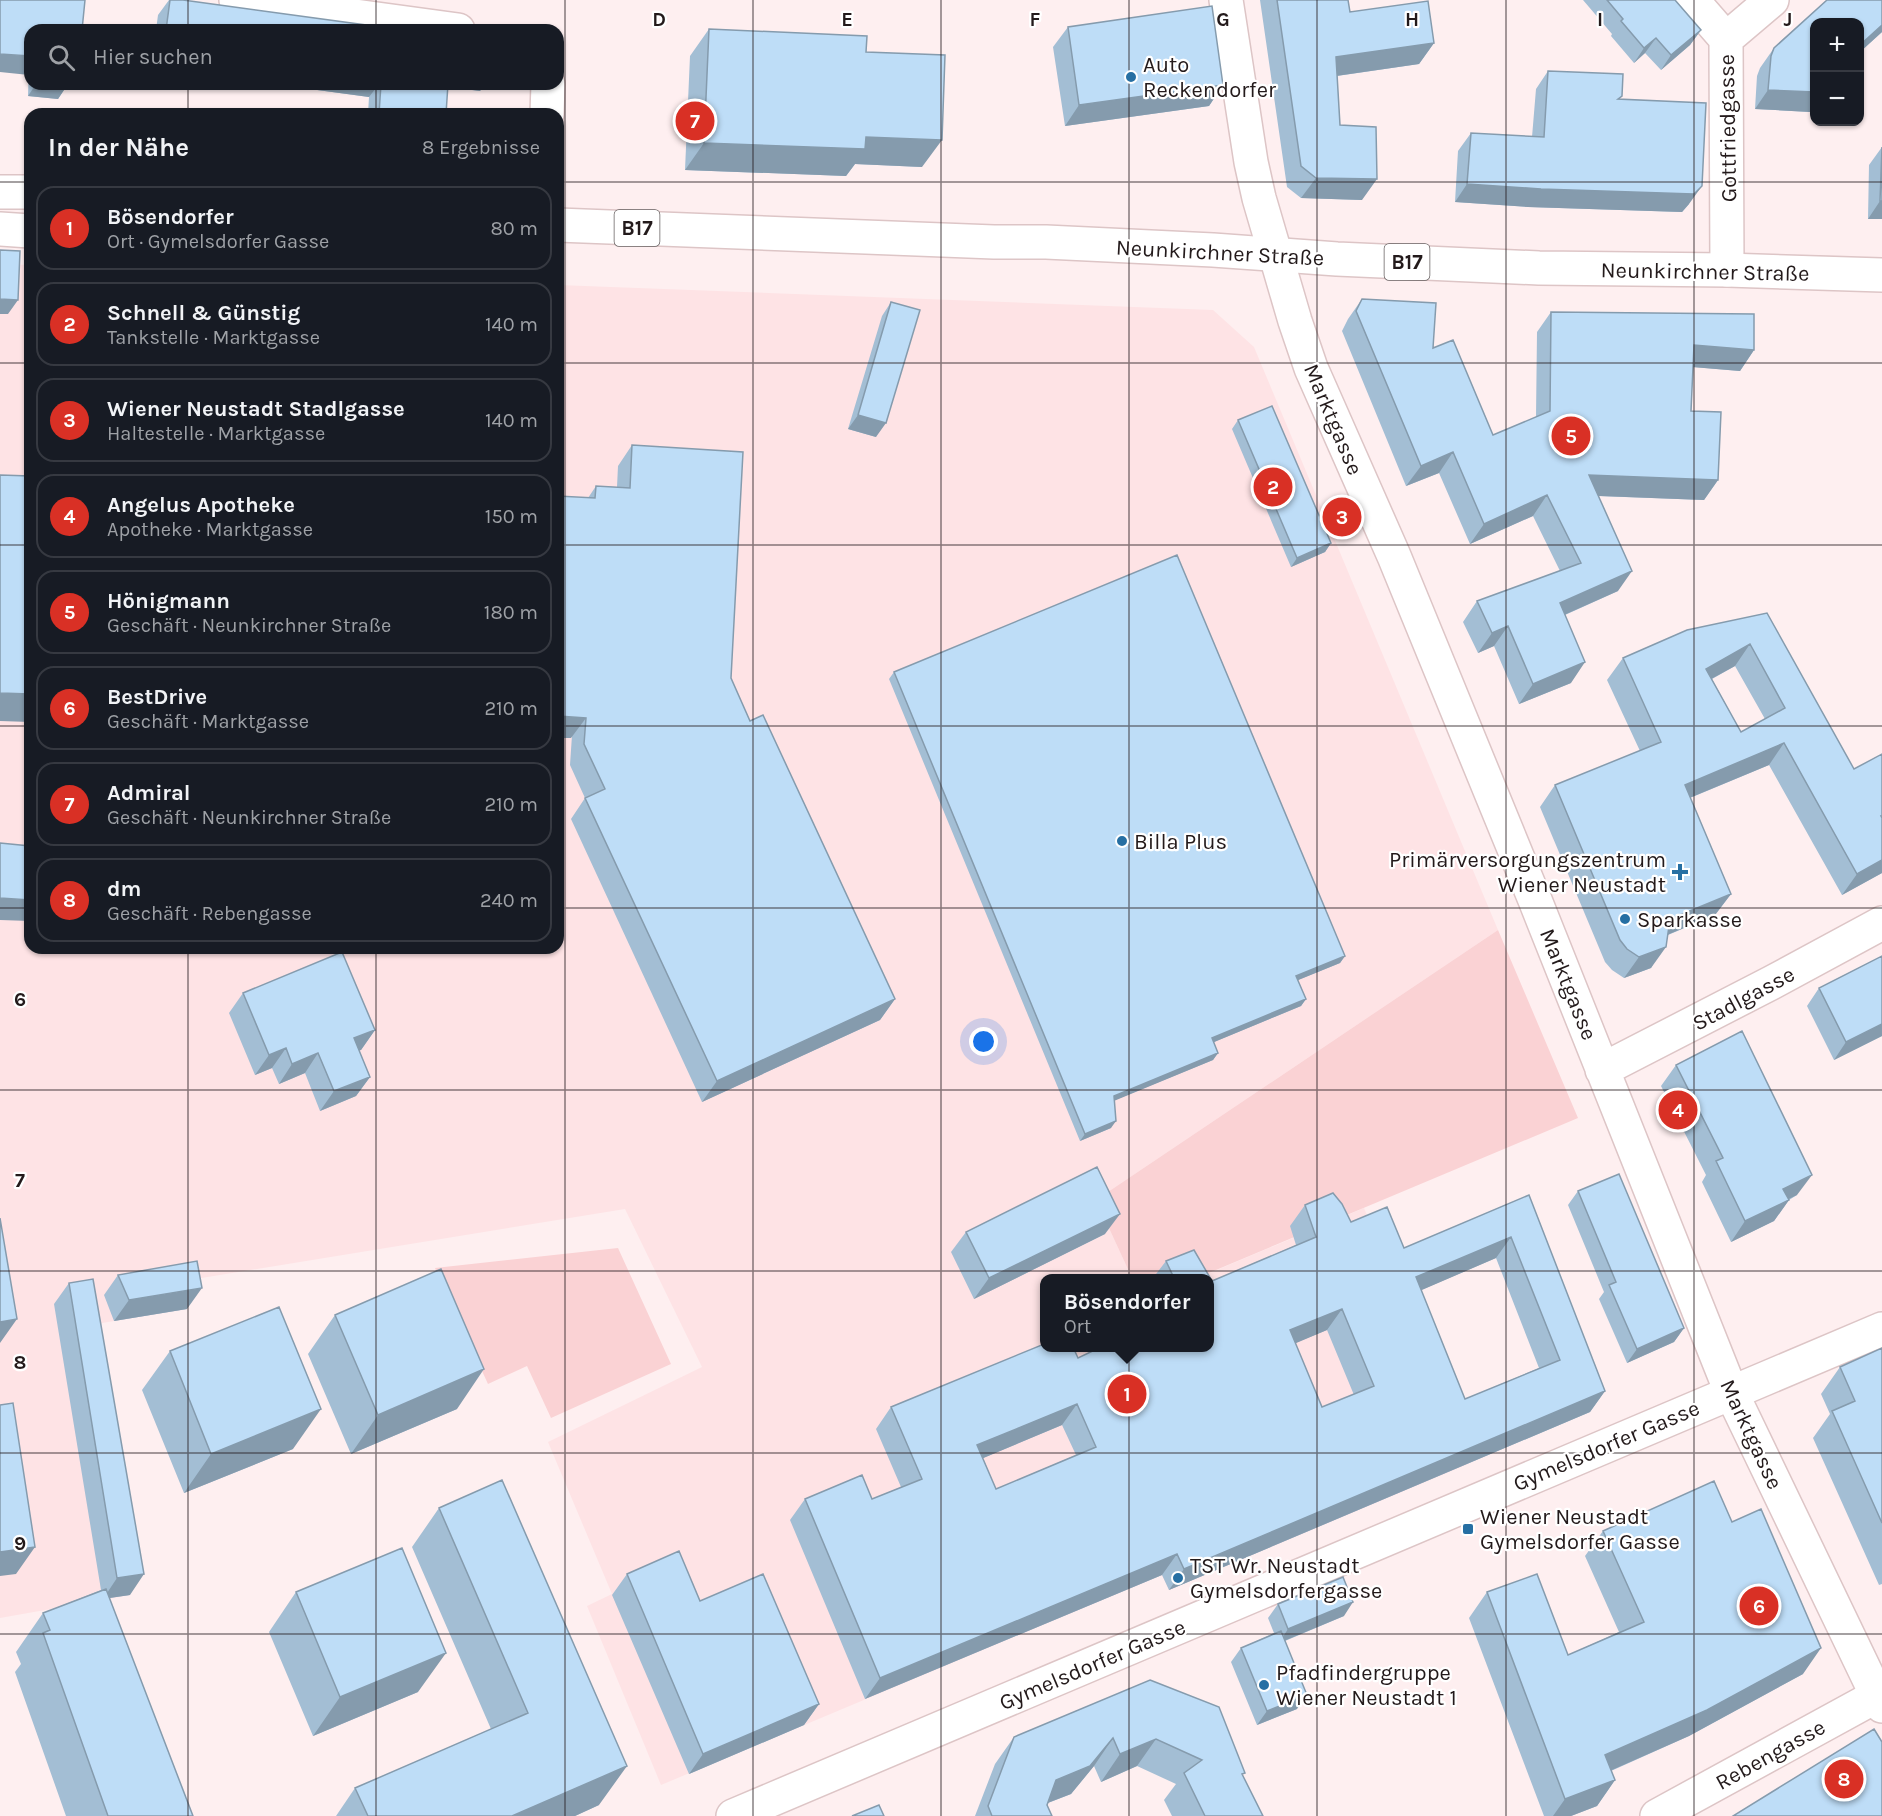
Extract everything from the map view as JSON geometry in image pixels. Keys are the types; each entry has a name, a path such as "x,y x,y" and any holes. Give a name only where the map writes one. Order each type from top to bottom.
{"street":[{"path":"236,0 414,24"},
{"name":"Marktgasse","path":"1226,0 1251,162 1275,254 1311,368 1394,556 1531,888 1731,1392 1880,1698"},
{"name":"Gottfriedgasse","path":"1692,0 1726,39 1727,270"},
{"path":"1726,39 1772,0"},
{"path":"547,108 548,90"},
{"path":"0,192 24,192"},
{"name":"Neunkirchner Straße","path":"564,225 994,242 1058,242 1539,268 1882,274"},
{"path":"0,229 24,231"},
{"name":"Stadlgasse","path":"1602,1070 1882,923"},
{"name":"Gymelsdorfer Gasse","path":"733,1816 1882,1329"},
{"name":"Rebengasse","path":"1657,1816 1880,1698"}],"shaded area":[{"path":"0,264 24,265 24,954 564,954 564,285 1213,310 1254,347 1498,930 1096,1200 1130,1274 1040,1274 1040,1352 1214,1352 1214,1274 1207,1274 1364,1208 1468,1464 1169,1590 1162,1575 661,1785 587,1606 612,1594 548,1442 702,1367 625,1209 183,1281 187,1309 84,1326 130,1595 0,1618"},
{"path":"1498,930 1578,1118 1207,1274 1130,1274 1096,1200"},
{"path":"618,1248 671,1364 551,1418 527,1366 488,1384 435,1268"}],"building":[{"path":"0,0 85,0 83,24 24,24 24,56 0,54"},
{"path":"170,0 183,0 359,24 167,24"},
{"path":"1277,0 1348,0 1350,12 1428,1 1434,43 1336,57 1340,125 1376,127 1377,179 1316,178 1301,166"},
{"path":"1607,0 1675,0 1701,30 1671,55 1656,38 1644,48"},
{"path":"1827,0 1882,0 1882,25 1864,41 1864,18 1810,18 1810,92 1768,90 1771,56 1774,48"},
{"name":"Auto Reckendorfer","path":"1212,6 1223,85 1079,105 1068,27"},
{"path":"709,29 867,36 866,52 945,55 942,140 866,137 865,149 704,143"},
{"path":"1548,71 1623,74 1622,96 1618,99 1706,103 1702,186 1694,194 1467,184 1471,133 1544,137"},
{"path":"381,90 448,90 446,108 379,108"},
{"path":"1882,147 1882,201 1880,201"},
{"path":"0,250 20,251 18,300 0,299"},
{"path":"1362,299 1436,303 1433,348 1453,340 1493,435 1550,411 1551,312 1754,314 1754,350 1694,345 1691,411 1721,412 1718,480 1589,475 1632,571 1560,603 1585,662 1533,684 1508,626 1492,633 1477,601 1581,563 1547,495 1484,524 1453,452 1421,466 1356,311"},
{"path":"891,302 920,310 886,423 858,415"},
{"path":"1272,406 1331,543 1297,558 1238,420"},
{"path":"632,445 743,452 731,678 750,721 763,715 895,999 717,1081 585,798 605,789 584,744 586,718 564,716 564,496 595,498 596,486 630,488"},
{"path":"0,475 24,476 24,694 0,693"},
{"name":"Billa Plus","path":"1177,555 1345,956 1296,976 1306,999 1212,1038 1218,1053 1114,1096 1116,1121 1085,1134 894,672"},
{"path":"1767,613 1854,769 1882,754 1882,860 1857,874 1784,743 1685,785 1731,894 1670,919 1666,947 1639,957 1627,949 1620,940 1555,785 1661,742 1623,658 1687,630","holes":["1750,644 1785,708 1741,732 1706,669"]},
{"path":"0,843 24,845 24,900 0,898"},
{"path":"337,954 343,954 375,1030 354,1038 370,1077 334,1091 318,1053 292,1064 286,1048 269,1055 243,993"},
{"path":"1882,956 1882,1024 1846,1042 1819,988"},
{"path":"1742,1031 1812,1175 1783,1189 1789,1200 1745,1221 1716,1161 1723,1158 1676,1065"},
{"path":"1097,1167 1120,1214 989,1278 966,1232"},
{"path":"1619,1174 1684,1328 1637,1349 1609,1285 1616,1282 1578,1191"},
{"path":"1333,1193 1342,1204 1351,1222 1387,1207 1404,1248 1529,1195 1605,1391 1184,1569 1177,1554 880,1678 805,1499 862,1475 872,1499 922,1479 891,1407 1040,1346 1040,1352 1075,1352 1078,1358 1091,1352 1214,1352 1214,1280 1316,1237 1305,1205","holes":["1511,1237 1560,1360 1465,1399 1416,1277","1342,1309 1374,1386 1322,1407 1290,1330","1077,1404 1096,1447 996,1489 977,1445"]},
{"path":"0,1218 17,1319 0,1322"},
{"path":"1194,1250 1208,1274 1172,1274 1166,1261"},
{"path":"197,1261 202,1288 129,1300 118,1275"},
{"path":"441,1269 484,1369 378,1415 335,1315"},
{"path":"93,1279 144,1574 117,1578 69,1283"},
{"path":"279,1307 321,1409 211,1454 170,1351"},
{"path":"1882,1348 1882,1523 1832,1411 1855,1401 1840,1367"},
{"path":"13,1403 35,1547 0,1552 0,1405"},
{"path":"502,1480 627,1766 512,1816 368,1816 355,1788 528,1713 439,1508"},
{"path":"1714,1481 1732,1522 1761,1509 1821,1648 1707,1710 1605,1755 1615,1780 1565,1799 1487,1592 1537,1574 1568,1655 1644,1622 1603,1531"},
{"path":"402,1548 446,1653 340,1697 296,1592"},
{"path":"679,1551 700,1601 763,1574 819,1704 703,1754 627,1574"},
{"path":"1343,1577 1353,1602 1288,1629 1278,1604"},
{"path":"106,1589 193,1816 108,1816 43,1633 50,1630 43,1613"},
{"path":"1281,1631 1307,1695 1267,1711 1241,1648"},
{"path":"1150,1680 1219,1707 1245,1773 1242,1774 1263,1816 1205,1816 1184,1773 1202,1760 1156,1739 1120,1754 1113,1738 1090,1766 1056,1780 1047,1805 1052,1816 992,1816 988,1806 1014,1737"},
{"path":"1874,1729 1882,1742 1882,1816 1733,1816"},
{"path":"879,1805 884,1816 852,1816"}],"place":[{"name":"Auto Reckendorfer","path":"1131,77"},
{"name":"Admiral","path":"695,121"},
{"name":"Hönigmann","path":"1571,436"},
{"name":"Schnell & Günstig","path":"1273,487"},
{"name":"Wiener Neustadt Stadlgasse","path":"1342,517"},
{"name":"Billa Plus","path":"1122,841"},
{"name":"Primärversorgungszentrum Wiener Neustadt","path":"1680,872"},
{"name":"Sparkasse","path":"1625,919"},
{"name":"Angelus Apotheke","path":"1678,1110"},
{"name":"Bösendorfer","path":"1127,1394"},
{"name":"Wiener Neustadt Gymelsdorfer Gasse","path":"1468,1529"},
{"name":"TST Wr. Neustadt Gymelsdorfergasse","path":"1178,1578"},
{"name":"BestDrive","path":"1759,1606"},
{"name":"Pfadfindergruppe Wiener Neustadt 1","path":"1264,1685"},
{"name":"dm","path":"1844,1779"}]}
